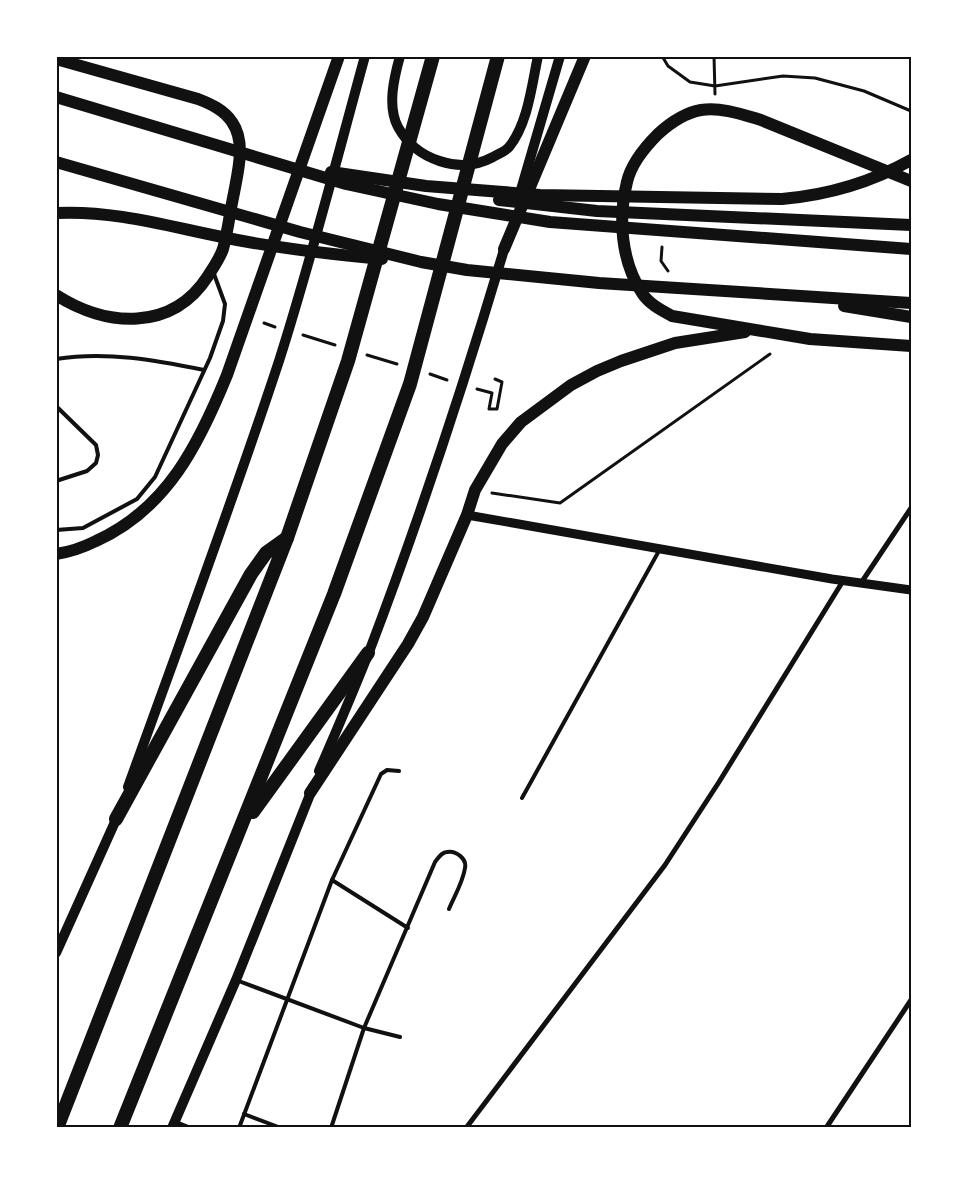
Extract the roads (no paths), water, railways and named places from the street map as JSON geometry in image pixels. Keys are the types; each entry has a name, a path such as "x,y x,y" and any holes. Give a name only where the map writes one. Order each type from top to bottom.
{"highway":[{"path":"56,1128 287,538 348,361 432,56"},
{"path":"120,1128 334,594 410,384 498,56"},
{"path":"116,820 251,574 266,553 287,538"},
{"path":"240,830 368,653"}],"main road":[{"path":"56,554 87,545 113,534 141,514 163,492 196,443 212,411 226,375 339,56"},
{"path":"56,953 116,820 239,476 310,261 365,56"},
{"path":"400,56 392,96 392,108 398,126 416,150 439,162 464,165 484,162 509,148 519,130 528,103 538,56"},
{"path":"173,1124 236,980 368,653 444,442 504,249 560,56"},
{"path":"504,249 585,56"},
{"path":"56,59 198,99 213,105 233,123 240,147 222,250 201,286 187,299 156,316 139,319 108,318 90,313 56,295"},
{"path":"56,97 346,184 472,210 550,222 911,249"},
{"path":"911,181 761,120 738,113 700,110 680,117 665,128 648,144 635,163 627,181 622,225 626,255 632,275 642,294 655,306 672,316 810,339 911,346"},
{"path":"289,166 426,186 482,192 540,195 782,198 818,194 849,187 893,170 911,160"},
{"path":"56,162 300,232 422,262"},
{"path":"426,186 505,201 597,212 911,225"},
{"path":"56,213 77,212 116,215 284,248 333,255 422,262 520,276 599,283 911,303"},
{"path":"776,294 911,317"},
{"path":"310,793 408,644 423,617 467,515 475,490 502,444 521,422 571,385 621,361 668,346 712,336 760,330"}],"street":[{"path":"861,583 911,508"},
{"path":"467,515 843,581 911,590"},
{"path":"466,1128 666,865 843,581"},
{"path":"826,1128 911,1000"}],"lane":[{"path":"56,530 83,528 137,499 155,477 204,370 223,321 225,304 212,269"},
{"path":"56,359 73,356 101,356 155,360 204,370"},
{"path":"56,406 96,445 98,455 96,463 87,471 56,481"},
{"path":"522,798 661,549"},
{"path":"239,1128 332,880 381,774 387,770 399,771"},
{"path":"331,1128 364,1028 435,862 440,855 446,852 454,852 463,858 466,866 449,909"},
{"path":"332,880 408,928"},
{"path":"236,980 364,1028 400,1037"},
{"path":"244,1114 281,1128"},
{"path":"173,1124 191,1128"}]}
